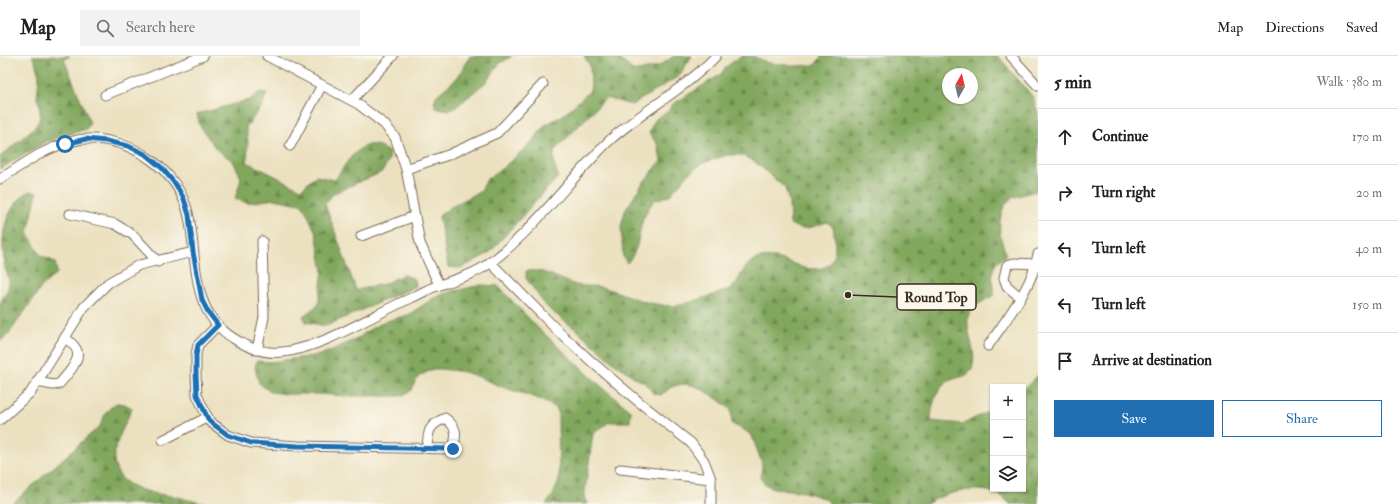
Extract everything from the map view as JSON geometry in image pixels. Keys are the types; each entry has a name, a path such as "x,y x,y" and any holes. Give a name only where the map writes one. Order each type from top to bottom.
{"street":[{"path":"105,95 203,56"},
{"path":"267,56 352,100 384,124 395,137 406,169 420,243 439,285"},
{"path":"352,100 393,56"},
{"path":"0,179 49,150 86,139 106,141 128,146 145,154 162,168 176,185 184,199 189,215 193,252 202,300 208,312 218,325 232,338 257,350 281,352 308,347 439,285 470,275 490,262 528,230 609,141 634,120 676,91 704,69 716,56"},
{"path":"1011,56 1038,86"},
{"path":"406,169 448,155 497,133 543,84"},
{"path":"290,146 322,85"},
{"path":"70,214 115,224 133,235 158,262"},
{"path":"362,236 415,216"},
{"path":"257,350 264,317 262,241"},
{"path":"0,420 31,392 84,307 108,282 139,265 158,262 193,252"},
{"path":"988,346 1021,298 1036,264 1038,254"},
{"path":"490,262 548,321 592,362 691,443 704,461 711,479 712,504"},
{"path":"1021,298 1007,286 1004,278 1007,265 1014,262 1036,264"},
{"path":"218,325 198,345 196,355 197,395 209,421 228,435 251,443 298,446 427,448"},
{"path":"37,382 53,385 59,384 75,365 78,354 77,350 65,337"},
{"path":"163,440 208,417"},
{"path":"620,469 711,479"}],"green space":[{"path":"32,56 70,56 64,59 90,123 86,129 45,142 0,169 0,157 35,127 39,121 40,105 37,99 39,76"},
{"path":"470,56 512,56 499,64 487,81 455,108 449,110 436,108 434,102 436,96 457,78"},
{"path":"584,56 616,56 633,70 639,71 659,66 674,56 692,56 679,76 632,105 606,98 554,151 554,164 558,177 489,253 462,268 448,267 439,216 451,207 481,191 487,179 504,167 533,141 545,125 563,115 589,92 591,86 590,66"},
{"path":"743,56 753,56 769,63 796,66 815,65 822,56 998,56 1033,97 1038,113 1038,180 1036,191 1012,198 1008,201 1002,211 1000,233 1006,256 996,263 992,272 994,295 973,308 968,316 969,331 974,356 971,370 967,375 944,384 935,398 932,410 931,421 963,424 990,410 990,491 970,490 958,492 946,495 927,504 830,504 826,499 804,492 774,488 766,485 761,478 762,463 752,436 746,431 732,424 731,409 712,395 690,385 682,384 674,386 661,395 654,394 644,382 637,379 613,362 578,331 549,309 526,278 526,271 539,271 576,285 601,287 650,303 670,306 681,305 730,289 736,283 748,264 756,259 766,257 775,258 804,268 816,269 824,268 829,264 833,259 835,252 833,227 827,222 804,228 790,224 789,202 785,188 754,161 741,155 727,155 703,163 690,172 669,196 654,200 643,219 634,253 627,263 623,257 621,226 625,211 642,184 661,161 658,145 649,133 653,123 659,116 667,112 672,105 721,74 733,61"},
{"path":"260,92 267,93 262,106 246,127 248,141 247,162 301,189 316,176 335,180 353,155 365,146 379,146 390,153 389,160 382,172 334,193 325,204 356,290 384,284 403,275 415,279 416,286 326,326 306,322 303,316 318,305 323,271 316,233 305,209 300,204 274,199 248,203 235,199 241,179 239,173 233,161 216,149 200,126 197,114 249,100"},
{"path":"29,191 37,193 28,233 40,255 55,262 57,273 43,285 8,335 0,341 0,304 9,285 5,267 3,245 5,224 20,198"},
{"path":"481,285 498,286 538,328 601,386 631,411 630,422 609,422 593,434 584,498 588,504 546,504 553,495 559,481 558,415 557,408 537,398 502,387 465,372 441,369 433,369 419,376 412,390 399,396 287,394 270,392 259,383 255,368 257,361 270,362 320,355 357,339 383,322 408,315 434,298 449,292"},
{"path":"1038,375 1038,504 1010,504 1003,497 993,492 1026,492 1026,387"},
{"path":"117,403 125,404 132,408 118,439 114,457 115,467 119,475 134,487 143,490 211,504 12,504 100,426 108,410"}],"place":[{"name":"Round Top","path":"848,295"}],"route":[{"path":"65,144 86,139 106,141 128,146 145,154 162,168 176,185 184,199 189,215 193,252 202,300 208,312 218,325 198,345 196,355 197,395 209,421 228,435 251,443 298,446 453,449"}]}
